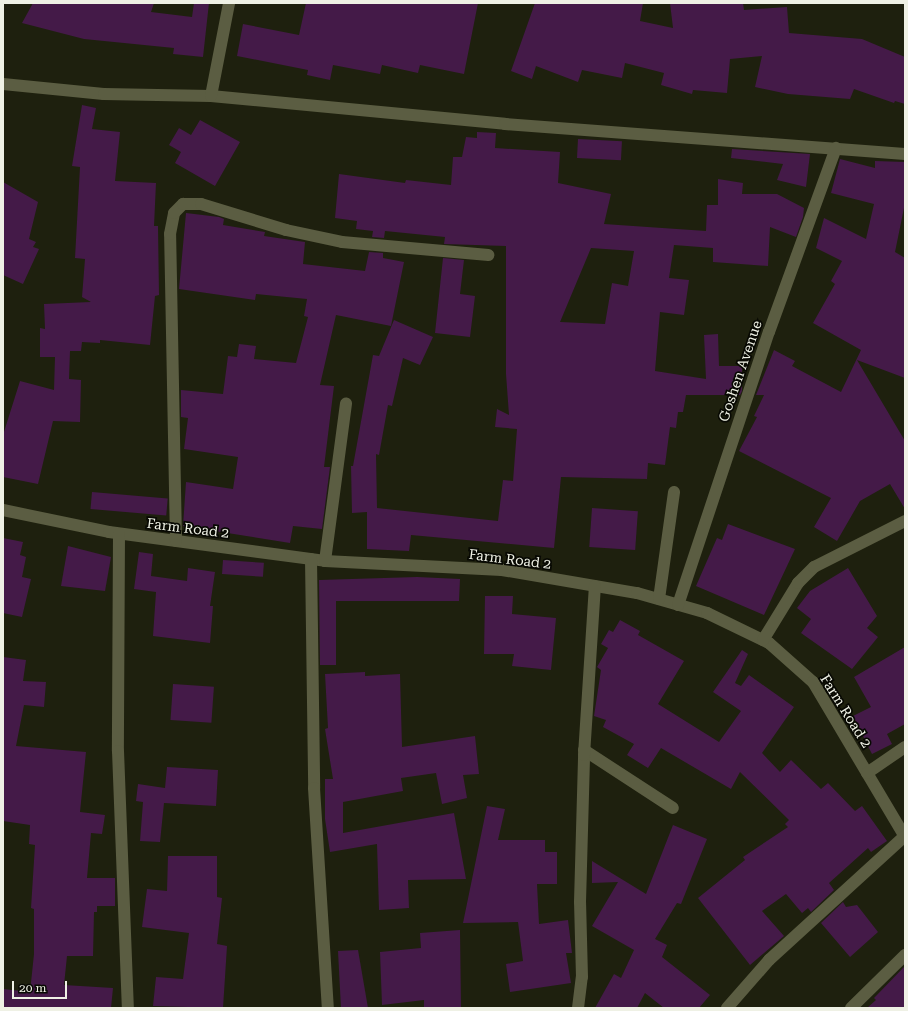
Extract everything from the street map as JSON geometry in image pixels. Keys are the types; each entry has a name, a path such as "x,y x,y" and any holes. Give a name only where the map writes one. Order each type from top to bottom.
{"street":[{"path":"211,96 229,3"},
{"path":"3,84 104,94 211,96 505,124 905,154"},
{"name":"Goshen Avenue","path":"678,605 769,332 836,148"},
{"path":"176,541 170,234 174,213 183,204 201,204 286,230 342,242 488,255"},
{"path":"326,560 346,403"},
{"path":"659,599 674,492"},
{"name":"Farm Road 2","path":"3,510 119,534 311,559 502,570 659,599 707,613 763,640 812,682 905,836"},
{"path":"763,640 798,583 814,567 905,521"},
{"path":"119,534 118,751 128,1008"},
{"path":"311,559 314,788 328,1008"},
{"path":"578,1008 582,977 580,902 584,750 595,586"},
{"path":"867,773 905,747"},
{"path":"584,750 673,808"},
{"path":"727,1008 769,960 905,836"},
{"path":"851,1008 905,955"}],"building":[{"path":"33,3 154,3 151,12 192,17 194,3 209,3 203,57 173,54 174,48 84,39 22,23"},
{"path":"306,3 478,3 464,74 420,65 418,73 382,65 380,74 333,65 330,80 307,75 308,70 237,56 243,24 299,35"},
{"path":"535,3 643,3 640,21 673,28 670,3 743,3 744,10 787,7 789,33 862,39 905,57 905,104 895,101 894,103 854,89 850,99 788,94 755,87 762,56 730,59 727,93 693,90 692,94 661,85 664,73 625,63 622,78 582,70 578,82 536,66 532,79 511,71"},
{"path":"82,105 96,108 92,129 120,132 115,181 156,183 154,226 158,226 159,295 155,296 150,345 100,340 100,343 82,342 81,351 70,351 69,379 81,380 80,422 53,421 38,484 3,477 3,435 20,381 54,390 55,357 40,357 40,328 45,329 44,304 91,302 82,297 85,259 75,258 80,167 72,166"},
{"path":"200,120 240,142 215,186 175,163 181,152 169,145 179,128 191,135"},
{"path":"477,132 496,133 495,148 560,152 558,183 611,194 604,224 706,231 707,205 718,205 718,179 743,183 742,194 777,194 804,208 803,217 796,237 770,227 768,266 713,262 713,248 674,245 669,278 689,280 684,315 660,312 655,371 706,379 704,335 718,334 719,366 742,366 742,391 740,395 686,395 683,412 678,412 676,428 670,427 665,465 648,463 647,479 561,477 554,548 411,535 409,551 367,549 367,512 352,513 351,466 353,466 373,355 379,356 394,320 433,337 420,365 403,358 392,406 388,405 379,455 376,454 377,508 498,521 503,480 513,481 517,429 495,427 497,409 509,415 506,374 506,246 444,244 445,237 385,231 384,238 372,237 373,231 356,229 357,221 335,218 339,174 405,183 406,180 451,185 453,157 462,157 466,137 477,138","holes":["591,248 634,251 628,286 612,283 605,324 560,322"]},
{"path":"578,139 622,141 621,160 577,158"},
{"path":"732,149 810,154 806,187 777,180 783,164 731,158"},
{"path":"840,159 875,168 875,161 905,162 905,203 895,252 905,258 905,378 857,360 905,441 905,509 890,484 860,501 837,541 814,527 831,498 739,451 757,417 754,416 764,395 756,395 774,350 795,361 792,366 841,392 861,350 813,323 835,284 831,281 842,261 816,248 824,218 866,239 874,204 831,193"},
{"path":"3,182 38,202 29,239 36,242 33,247 39,249 23,284 3,275"},
{"path":"186,213 219,217 224,219 223,225 265,232 264,236 305,242 303,264 365,271 369,252 383,253 383,258 404,262 391,326 336,315 320,385 334,386 324,467 330,467 322,529 293,526 290,543 183,526 186,482 233,489 238,457 184,449 188,418 181,417 181,390 223,394 228,356 237,357 239,344 256,346 254,359 296,363 308,317 304,316 307,299 256,294 255,300 179,289"},
{"path":"443,258 464,260 460,294 475,296 470,337 435,333"},
{"path":"92,492 168,499 166,516 91,509"},
{"path":"592,508 638,511 635,550 589,547"},
{"path":"728,524 795,549 764,615 696,586 717,538 722,540"},
{"path":"3,538 23,542 20,555 26,557 22,577 31,579 22,617 3,613"},
{"path":"68,546 111,557 105,591 61,586"},
{"path":"139,552 153,554 151,576 187,581 188,568 215,572 210,606 213,606 210,643 153,636 156,592 134,589"},
{"path":"223,560 264,563 263,577 222,574"},
{"path":"848,568 877,616 867,628 878,637 852,669 801,633 811,619 797,608 810,591"},
{"path":"417,577 460,579 459,601 336,601 336,665 320,665 319,580"},
{"path":"485,596 513,596 512,614 556,618 551,670 512,666 514,654 484,654"},
{"path":"620,620 640,631 638,635 684,661 658,704 719,742 741,711 713,692 742,650 748,654 735,683 741,686 749,675 794,707 762,753 780,772 791,760 821,789 828,783 855,811 862,806 887,841 871,852 868,848 829,883 834,890 811,912 808,908 802,913 786,894 762,911 784,936 750,965 698,898 745,860 743,857 788,827 785,824 789,820 740,772 731,789 661,748 648,768 627,755 634,744 603,727 606,720 594,716 601,670 597,667 608,648 601,644 609,630 613,632"},
{"path":"905,647 905,724 887,734 892,744 872,754 853,716 871,707 854,677"},
{"path":"3,657 26,660 23,681 46,682 44,707 24,705 16,746 86,752 80,812 105,815 102,834 91,833 87,878 115,878 115,906 97,906 97,912 94,912 93,956 67,956 64,985 113,988 111,1008 3,1008 3,989 30,992 34,954 34,909 31,908 35,845 29,844 30,825 3,821"},
{"path":"365,672 365,676 400,674 402,747 475,736 479,774 463,775 467,798 442,804 436,773 401,778 403,791 343,802 343,833 454,813 466,879 408,880 409,908 379,910 377,844 330,852 325,819 325,779 333,779 325,729 328,728 325,674"},
{"path":"173,684 214,687 211,723 170,720"},
{"path":"167,767 218,770 216,806 164,803 160,842 140,841 143,802 136,801 138,784 165,788"},
{"path":"487,806 505,809 498,840 545,840 545,852 557,852 557,884 537,884 539,924 568,920 572,953 566,953 571,983 510,992 506,964 523,961 518,922 463,923"},
{"path":"673,825 707,839 681,904 677,903 655,939 667,945 662,957 710,995 699,1008 664,1008 645,993 637,1008 595,1008 614,974 621,978 634,950 592,926 618,882 592,883 592,861 646,894"},
{"path":"168,856 217,856 217,897 222,898 217,944 227,946 223,1008 153,1006 156,977 183,979 189,933 142,927 147,889 167,891"},
{"path":"843,902 846,907 857,905 878,932 850,957 821,923"},
{"path":"460,930 461,1008 424,1008 424,1000 382,1005 380,952 421,948 420,933"},
{"path":"358,950 368,1008 341,1008 338,951"},
{"path":"905,966 905,1008 867,1008 876,1000 874,998"}]}
